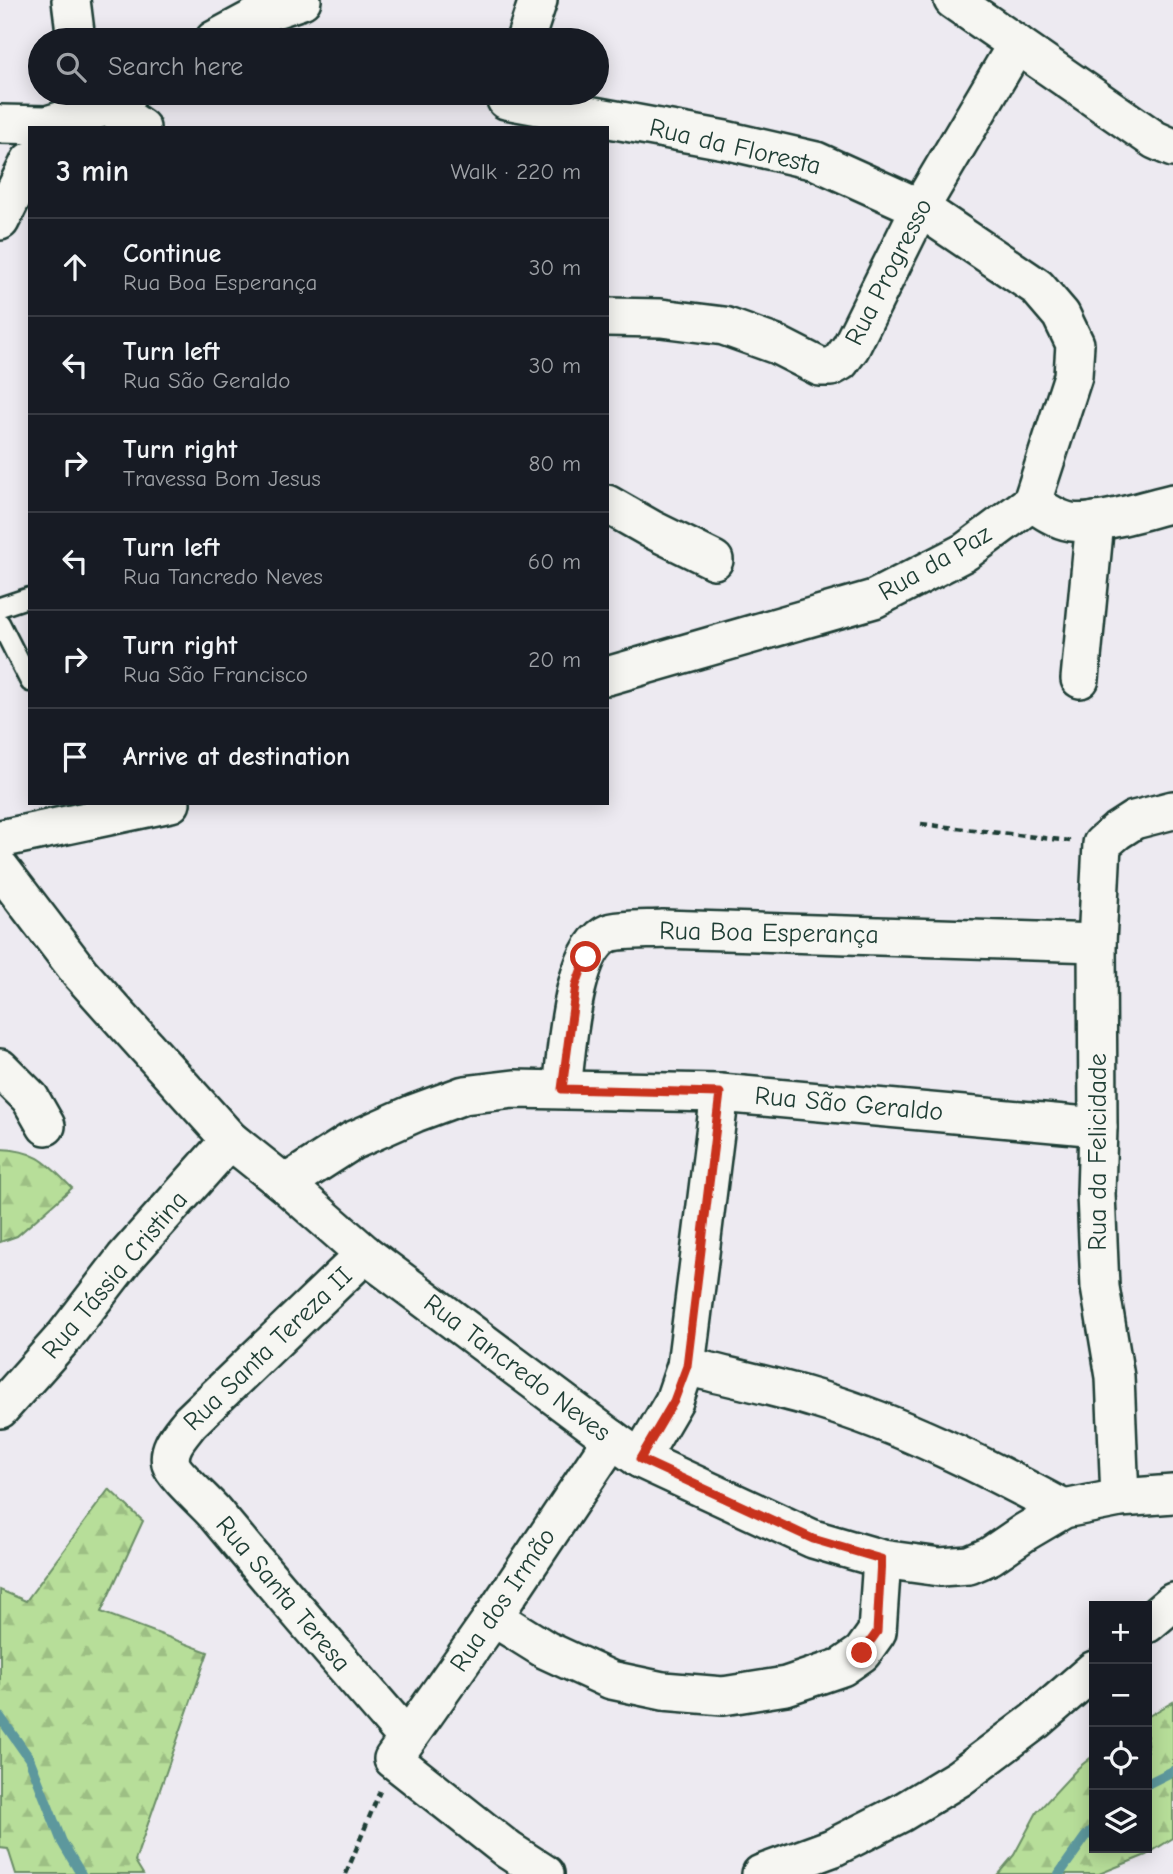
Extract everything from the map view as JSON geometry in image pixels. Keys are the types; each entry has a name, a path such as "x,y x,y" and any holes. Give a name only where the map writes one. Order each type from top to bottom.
{"street":[{"path":"71,0 74,28"},
{"path":"236,28 266,12 302,0"},
{"path":"529,28 538,0"},
{"path":"953,0 1155,140 1173,148"},
{"name":"Rua Progresso","path":"609,317 661,318 724,326 777,345 820,367 831,367 840,362 851,347 920,208 1017,44"},
{"path":"0,124 46,126 92,105"},
{"path":"107,105 138,126"},
{"name":"Rua da Floresta","path":"504,107 725,140 816,161 920,208 1037,287 1061,315 1075,344 1073,376 1032,502"},
{"path":"0,221 28,164"},
{"path":"1032,502 1046,512 1070,522 1095,521 1173,503"},
{"name":"Rua da Paz","path":"609,675 874,599 965,552 1032,502"},
{"path":"609,505 650,529 714,560"},
{"path":"1080,679 1095,521"},
{"path":"0,839 94,811 152,805"},
{"path":"1102,844 1134,820 1173,810"},
{"name":"Rua da Felicidade","path":"1102,844 1097,943 1096,1194 1100,1287 1115,1377 1120,1498"},
{"name":"Rua Tancredo Neves","path":"0,868 80,973 230,1140 365,1254 626,1449 813,1539 881,1559 940,1567 968,1565 990,1556 1064,1509 1120,1498 1173,1494"},
{"name":"Rua Boa Esperança","path":"562,1089 576,985 586,957 601,939 611,933 663,929 1097,943"},
{"path":"0,1068 30,1098 46,1126"},
{"name":"Rua São Geraldo","path":"285,1184 352,1141 415,1113 464,1095 514,1089 720,1093 1098,1127"},
{"name":"Rua dos Irmão","path":"400,1749 493,1617 626,1449 674,1401 687,1366 720,1093"},
{"name":"Rua Tássia Cristina","path":"0,1409 65,1336 125,1258 230,1140"},
{"name":"Rua Santa Tereza II","path":"172,1446 190,1422 365,1254"},
{"path":"687,1366 816,1399 891,1426 982,1465 1064,1509"},
{"name":"Rua Santa Teresa","path":"172,1446 172,1468 200,1496 314,1631 400,1749 508,1850 545,1874"},
{"path":"493,1617 546,1650 611,1680 663,1692 723,1696 786,1686 842,1667 862,1653 877,1632 881,1559"},
{"path":"1152,1621 1173,1602"},
{"path":"761,1874 832,1848 901,1813 959,1778 1035,1721 1089,1674"}],"lane":[{"path":"0,607 28,598"},
{"path":"0,622 28,678"}],"path":[{"path":"921,824 1102,844"},
{"path":"346,1874 400,1749"}],"green space":[{"path":"0,1149 32,1155 72,1188 17,1236 0,1242"},
{"path":"109,1489 143,1521 101,1612 208,1652 135,1861 143,1874 16,1874 8,1849 0,1848 0,1590 26,1601"},
{"path":"1173,1702 1173,1838 1152,1851 1152,1727 1152,1714"},
{"path":"1089,1759 1089,1853 1149,1853 1099,1874 998,1874 1014,1855 1037,1812"}],"waterway":[{"path":"0,1717 29,1758 62,1842 81,1874"},
{"path":"1152,1782 1173,1771"},
{"path":"1059,1874 1089,1833"}],"route":[{"path":"586,957 576,985 562,1089 720,1093 687,1366 674,1401 640,1459 813,1539 881,1559 877,1632 862,1653"}]}
